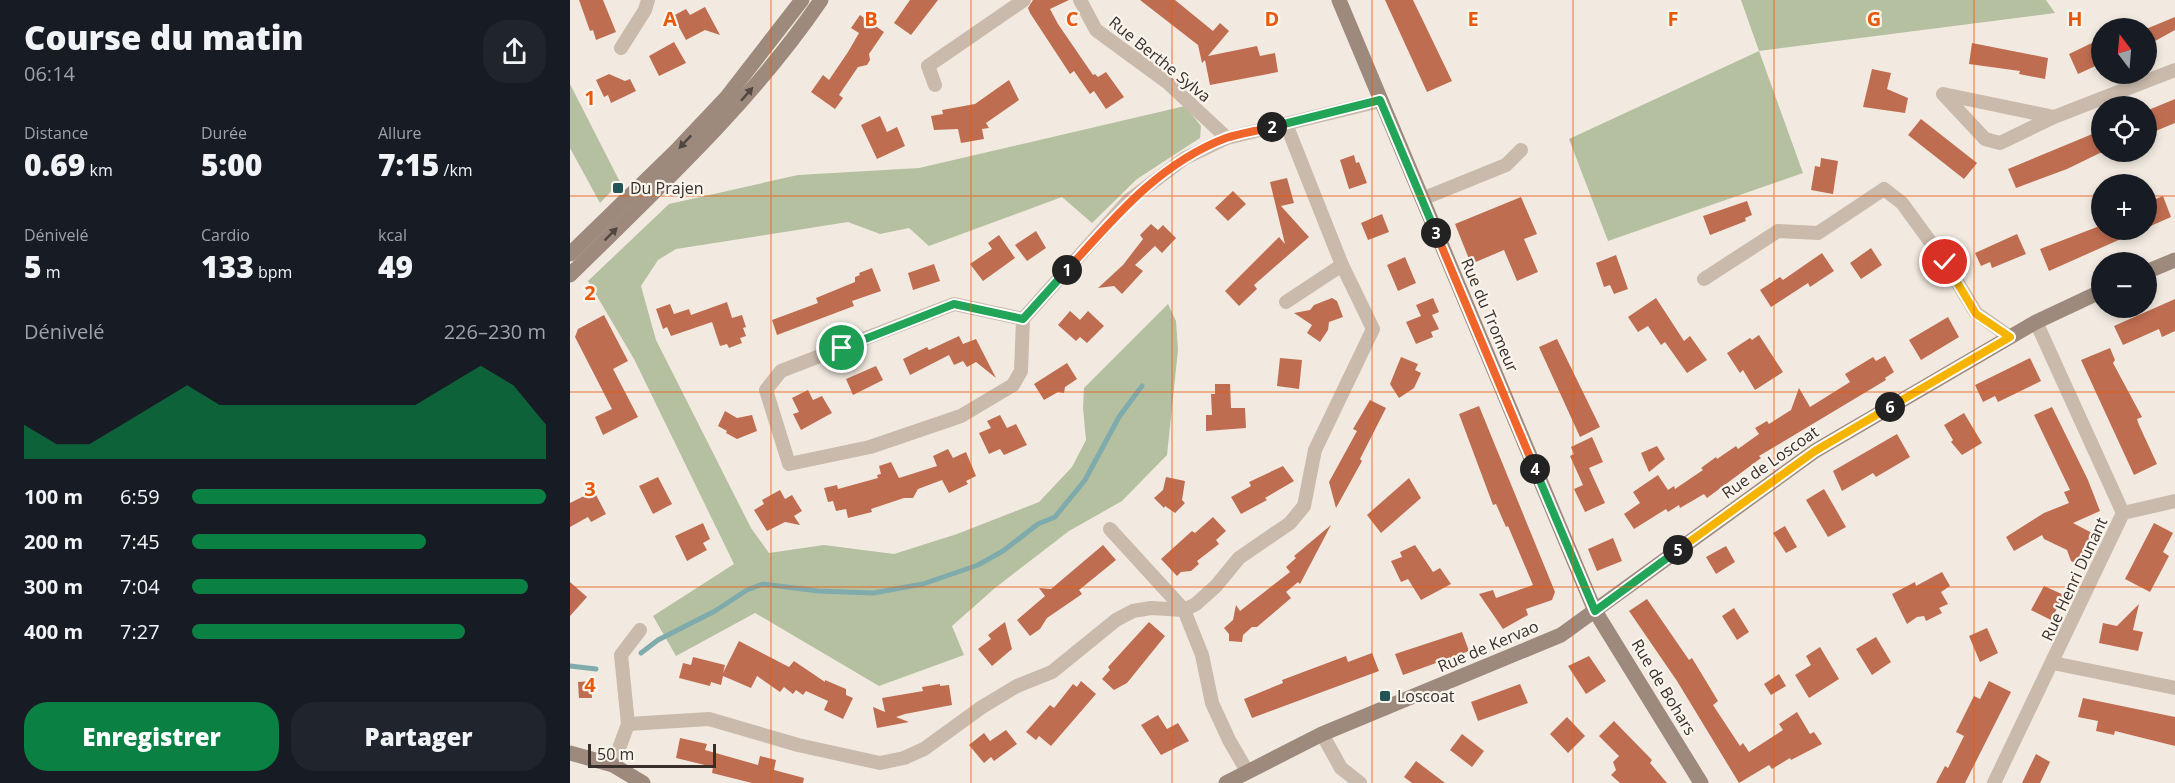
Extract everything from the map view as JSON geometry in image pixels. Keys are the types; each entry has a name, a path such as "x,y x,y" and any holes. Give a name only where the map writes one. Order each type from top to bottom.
{"main road":[{"path":"570,254 676,151 726,98 802,0"},
{"path":"570,275 730,114 771,66 821,0"},
{"name":"Rue du Tromeur","path":"1339,0 1595,611"},
{"path":"2157,267 2175,260"},
{"name":"Rue de Loscoat","path":"1595,611 1815,451 2036,322 2091,296"},
{"name":"Rue de Kervao","path":"1226,783 1322,734 1561,635 1595,611"},
{"name":"Rue de Bohars","path":"1595,611 1701,783"},
{"path":"570,753 613,765 644,783"}],"street":[{"path":"621,48 645,10 648,0"},
{"path":"935,85 928,66 1024,0"},
{"name":"Rue Berthe Sylva","path":"1080,0 1096,30 1167,82 1227,138"},
{"path":"2054,117 1943,94 1984,139 2000,143 2054,117 2175,70"},
{"path":"1023,319 954,304 781,371 766,390 789,464 870,447 961,416 1012,385 1021,371 1023,319 1130,200 1185,158 1227,138 1380,100"},
{"path":"628,724 709,719 798,745 880,763 904,758 924,749 982,707 1017,686 1052,672 1116,620 1133,611 1151,608 1184,610 1196,604 1216,586 1239,558 1290,524 1304,506 1316,450 1372,329 1342,265 1286,124"},
{"path":"1422,199 1506,165 1521,150"},
{"path":"1704,279 1778,231 1818,233 1884,189 1902,202 1945,262 1976,314 2010,337"},
{"path":"1286,302 1342,265"},
{"name":"Rue Henri Dunant","path":"1994,783 2123,513 2036,322"},
{"path":"2123,513 2175,501"},
{"path":"1110,529 1184,610 1202,655 1212,703 1228,740 1247,771"},
{"path":"613,765 628,724 621,655 640,630"},
{"path":"2053,663 2175,688"},
{"path":"1322,734 1341,768 1360,783"}],"green space":[{"path":"1741,0 2046,0 2055,13 1759,51"},
{"path":"1759,51 1803,173 1608,241 1569,139"},
{"path":"570,84 620,182 600,203 570,148"},
{"path":"1185,106 1201,126 1200,138 1137,179 1092,223 1062,197 929,246 909,228 880,234 848,222 676,249 658,260 641,286 656,340 751,528 769,553 824,545 894,554 957,534 1039,502 1072,467 1086,440 1084,388 1168,304 1176,321 1178,350 1167,455 1122,501 1069,531 995,588 952,626 964,655 879,686 755,613 676,656 653,616 734,564 634,359 588,281 669,204 798,175 919,168"}],"building":[{"path":"579,0 603,0 616,32 596,40 593,30 590,31"},
{"path":"910,0 938,0 911,35 894,23"},
{"path":"1033,0 1069,0 1050,9 1058,24 1093,75 1098,77 1106,72 1124,97 1106,109 1094,91 1090,94 1074,71 1070,74 1030,13 1028,8"},
{"path":"1140,0 1175,0 1213,31 1220,23 1229,31 1208,56 1257,46 1260,56 1275,53 1278,72 1210,85 1205,60 1202,63 1198,45"},
{"path":"1385,0 1413,0 1452,81 1427,92"},
{"path":"705,7 720,35 705,30 686,40 673,16 686,9 690,15"},
{"path":"860,15 884,32 869,54 870,60 867,65 858,67 839,95 843,98 835,109 811,92 823,75 829,80 848,52 859,33 851,28"},
{"path":"2175,17 2175,30 2157,40 2157,24"},
{"path":"674,42 686,63 659,76 649,56"},
{"path":"1972,43 2048,58 2045,79 2019,74 2020,71 1969,64"},
{"path":"2091,43 2091,68 2078,74 2069,54"},
{"path":"1872,69 1891,73 1887,89 1908,98 1905,113 1863,107"},
{"path":"609,74 625,81 630,79 636,91 611,103 608,95 604,97 596,80"},
{"path":"1009,80 1019,100 986,123 989,128 982,129 984,139 961,143 958,129 934,130 931,116 943,114 942,110 975,104"},
{"path":"2175,99 2175,123 2157,130 2157,106"},
{"path":"880,116 887,132 897,127 905,146 877,159 861,125"},
{"path":"1921,119 1977,163 1964,179 1908,135"},
{"path":"2091,135 2091,157 2067,169 2016,188 2008,169"},
{"path":"1354,155 1367,183 1349,189 1340,160"},
{"path":"1821,158 1838,161 1833,194 1811,190 1815,166 1820,167"},
{"path":"1287,178 1294,203 1281,206 1309,237 1254,285 1257,289 1239,306 1225,291 1279,237 1285,244 1270,182"},
{"path":"1233,191 1246,204 1228,221 1215,208"},
{"path":"2163,196 2171,217 2157,223 2157,198"},
{"path":"1521,197 1537,234 1524,239 1538,272 1517,281 1504,250 1471,264 1455,224"},
{"path":"1747,201 1752,215 1745,218 1746,221 1710,235 1703,216"},
{"path":"1382,214 1389,232 1368,240 1361,223"},
{"path":"1151,224 1158,230 1163,225 1176,238 1162,253 1155,246 1135,265 1143,271 1122,294 1114,286 1098,288 1123,265 1143,239 1140,235"},
{"path":"2091,229 2091,240 2119,240 2049,271 2040,249"},
{"path":"1036,231 1046,248 1027,261 1015,245"},
{"path":"2017,234 2026,254 1992,268 1990,262 1981,266 1975,253"},
{"path":"999,235 1015,258 983,281 970,264 992,249 988,243"},
{"path":"1871,248 1882,265 1861,279 1850,263"},
{"path":"1822,253 1834,271 1810,287 1808,283 1771,307 1760,290 1780,277 1783,280"},
{"path":"1616,255 1628,289 1614,294 1610,285 1604,287 1596,263"},
{"path":"1405,257 1416,283 1398,291 1387,265"},
{"path":"934,264 940,281 913,290 908,273"},
{"path":"872,268 881,291 852,301 854,306 777,335 772,320 818,303 816,298 855,282 855,277 860,275 859,273"},
{"path":"1332,298 1337,301 1343,317 1329,322 1328,330 1320,342 1307,333 1312,325 1294,313 1310,310 1314,305"},
{"path":"1433,298 1439,312 1432,315 1439,329 1431,332 1433,337 1416,344 1406,322 1421,316 1416,305"},
{"path":"1656,298 1684,341 1690,336 1707,360 1687,373 1665,342 1661,345 1648,326 1638,332 1628,317"},
{"path":"2175,299 2175,331 2162,337 2159,329 2123,345 2114,326 2132,318 2157,318 2157,307"},
{"path":"727,302 732,318 742,315 746,327 743,328 746,336 740,338 742,343 729,348 727,344 720,346 712,322 671,336 667,327 663,329 656,309 670,304 674,314 689,309 691,315"},
{"path":"1070,311 1080,320 1088,311 1104,326 1087,343 1080,337 1076,341 1058,325"},
{"path":"604,315 628,361 613,369 638,417 603,435 595,417 612,409 575,337 578,329"},
{"path":"1948,317 1959,337 1921,360 1909,340"},
{"path":"1759,335 1783,372 1755,390 1743,370 1740,373 1727,353"},
{"path":"959,336 963,344 976,339 996,378 976,362 967,367 963,361 954,365 949,355 910,375 903,359 927,347 929,350"},
{"path":"1557,339 1600,427 1580,437 1539,347"},
{"path":"2110,348 2115,360 2113,363 2142,417 2137,419 2157,464 2134,475 2081,360"},
{"path":"1885,356 1894,372 1885,378 1886,380 1759,456 1761,458 1707,498 1704,494 1680,508 1679,505 1668,512 1666,509 1634,529 1624,514 1640,503 1633,492 1658,475 1668,490 1674,486 1675,489 1703,470 1701,468 1716,457 1717,459 1736,446 1738,449 1759,434 1755,428 1767,421 1769,424 1791,410 1799,388 1810,407 1850,382 1845,374 1873,357 1876,361"},
{"path":"1401,357 1418,364 1415,370 1421,373 1414,388 1399,398 1390,384"},
{"path":"1280,358 1302,360 1299,389 1277,386"},
{"path":"2030,358 2041,381 1998,402 1995,396 1983,402 1975,385"},
{"path":"1067,363 1077,379 1065,387 1064,393 1058,392 1044,400 1034,384"},
{"path":"876,366 883,380 853,395 846,379"},
{"path":"1215,384 1230,384 1231,408 1245,408 1246,428 1206,431 1206,415 1212,415 1211,394 1215,394"},
{"path":"808,390 813,400 822,396 832,413 801,430 793,414 799,412 792,398"},
{"path":"1370,400 1386,408 1360,459 1362,461 1336,508 1329,482 1357,431 1353,429"},
{"path":"1479,406 1555,592 1552,600 1526,609 1528,615 1503,629 1479,594 1493,590 1496,598 1533,585 1508,526 1506,527 1496,504 1493,505 1459,414"},
{"path":"2052,407 2088,480 2100,511 2073,523 2094,534 2079,565 2071,561 2067,550 2044,539 2042,535 2014,551 2006,537 2044,513 2069,503 2064,492 2070,490 2034,415"},
{"path":"725,411 737,418 752,415 757,431 737,439 726,433 727,431 718,426"},
{"path":"1964,413 1982,443 1962,455 1951,442 1953,440 1944,425"},
{"path":"1000,415 1007,428 1016,424 1027,445 1004,455 1000,449 989,454 979,433 991,428 987,421"},
{"path":"1897,434 1910,457 1876,477 1873,473 1842,491 1833,471"},
{"path":"1592,437 1603,462 1589,468 1605,503 1585,512 1574,489 1583,485 1570,456 1574,454 1571,447"},
{"path":"1657,446 1665,459 1649,472 1641,453"},
{"path":"948,449 953,458 966,452 976,476 966,481 968,484 949,493 942,480 918,489 913,498 904,498 871,509 872,512 848,518 846,509 836,511 833,501 828,502 824,488 837,485 838,489 878,478 877,475 881,474 879,466 891,462 899,478 937,466 933,456"},
{"path":"1283,466 1294,481 1265,498 1267,500 1241,514 1231,497 1251,486 1249,482"},
{"path":"658,477 672,504 653,514 639,486"},
{"path":"1166,477 1185,481 1182,500 1185,503 1175,513 1165,506 1164,508 1154,498 1163,490"},
{"path":"1409,478 1421,498 1381,533 1367,515"},
{"path":"1824,489 1846,527 1828,537 1806,500"},
{"path":"780,490 785,499 792,495 802,511 794,516 800,525 785,522 767,531 754,510 764,504 762,500"},
{"path":"594,491 606,514 591,522 588,517 570,527 570,503"},
{"path":"1213,517 1226,531 1216,540 1219,544 1197,561 1199,564 1191,571 1181,572 1177,576 1161,559 1192,531 1195,533"},
{"path":"703,523 710,539 703,543 707,550 687,561 675,536"},
{"path":"2154,523 2173,533 2163,552 2169,556 2150,592 2125,579"},
{"path":"1331,525 1300,584 1298,582 1286,592 1291,598 1257,627 1252,627 1243,635 1242,642 1229,641 1229,634 1224,628 1233,620 1236,605 1240,611 1290,572 1286,567 1296,558 1294,556"},
{"path":"1785,526 1797,547 1786,553 1773,533"},
{"path":"1613,538 1622,561 1597,571 1588,549"},
{"path":"1103,545 1116,560 1079,590 1082,594 1047,618 1040,629 1030,636 1017,620 1045,596 1039,588 1051,589"},
{"path":"1415,545 1433,572 1440,568 1451,584 1421,600 1408,579 1401,582 1391,561 1402,557 1400,552"},
{"path":"1726,546 1735,562 1716,574 1706,557"},
{"path":"1942,572 1950,586 1941,592 1948,604 1939,608 1942,613 1926,621 1924,616 1917,617 1907,624 1892,594 1915,582 1916,586"},
{"path":"570,582 587,597 570,616"},
{"path":"2044,586 2064,595 2051,620 2031,610"},
{"path":"1647,599 1689,660 1692,658 1718,701 1713,705 1740,746 1743,743 1749,752 1783,730 1779,724 1797,712 1810,734 1814,732 1822,744 1772,769 1769,765 1739,783 1677,681 1629,611"},
{"path":"2139,604 2133,630 2143,632 2138,651 2099,643 2103,623 2117,626"},
{"path":"1734,608 1749,632 1737,640 1722,616"},
{"path":"1005,622 1012,649 992,666 978,649 991,639 988,635"},
{"path":"1149,622 1165,636 1127,683 1114,690 1102,679 1110,670 1108,667"},
{"path":"1987,628 1998,653 1980,662 1969,636"},
{"path":"1462,632 1469,651 1403,675 1395,654"},
{"path":"1876,637 1891,662 1872,675 1856,649"},
{"path":"739,641 789,667 794,661 825,682 825,680 846,689 846,695 853,698 843,719 824,710 828,701 806,691 803,695 796,690 793,694 784,687 780,692 757,676 751,688 723,676 721,685 711,682 710,686 679,678 683,663 691,665 693,657 725,665 723,673"},
{"path":"1820,647 1839,679 1809,698 1795,675 1811,665 1806,656"},
{"path":"1372,653 1379,671 1252,718 1244,699 1283,683 1282,680 1346,656 1348,662"},
{"path":"1589,656 1606,681 1586,694 1568,666"},
{"path":"1779,674 1786,686 1771,695 1764,684"},
{"path":"591,681 592,698 579,698 578,682"},
{"path":"1081,681 1096,694 1051,746 1039,736 1036,740 1026,732 1050,705 1054,708 1073,684 1077,687"},
{"path":"1989,681 2011,692 1965,783 1936,783 1945,766 1948,768 1964,736 1956,732 1974,696 1980,699"},
{"path":"940,684 940,686 949,685 952,705 905,714 896,717 909,722 877,728 873,707 885,712 882,698 923,691 922,687"},
{"path":"1520,684 1528,703 1478,721 1471,702"},
{"path":"2083,698 2175,717 2175,746 2115,731 2114,735 2096,731 2098,721 2078,717"},
{"path":"1158,715 1167,729 1178,723 1189,741 1161,755 1141,725"},
{"path":"1567,717 1585,736 1568,753 1550,734"},
{"path":"1614,721 1652,760 1650,763 1667,783 1620,783 1611,775 1616,770 1613,762 1619,756 1599,736"},
{"path":"1006,730 1017,744 994,761 991,757 984,763 969,745 984,733 990,741"},
{"path":"1462,734 1484,751 1472,767 1450,750"},
{"path":"680,738 707,744 705,750 758,765 760,756 776,760 774,770 804,778 803,783 752,783 712,773 713,767 676,758"},
{"path":"2036,754 2050,762 2040,783 2022,783"},
{"path":"1416,761 1445,783 1412,783 1404,777"}],"waterway":[{"path":"641,653 658,640 715,611 747,590 763,584 818,591 873,593 923,584 978,565 1003,551 1038,524 1055,517 1085,480 1119,417 1142,386"},
{"path":"570,666 596,669"}],"place":[{"name":"Du Prajen","path":"618,188"},
{"name":"Loscoat","path":"1385,696"}],"route":[{"path":"842,348 954,304 1005,313 1023,319 1130,200 1185,158 1227,138 1380,100 1595,611 1815,451 2010,337 1976,314 1945,262"}]}
